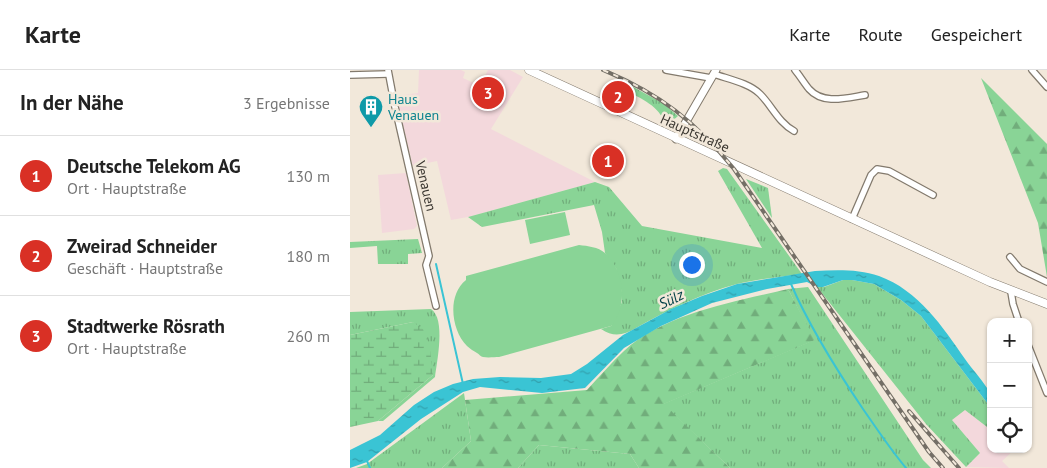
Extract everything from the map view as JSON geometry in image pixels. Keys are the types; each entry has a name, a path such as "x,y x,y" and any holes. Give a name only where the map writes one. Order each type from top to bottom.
{"main road":[{"name":"Hauptstraße","path":"529,70 1012,292 1047,304"}],"street":[{"path":"666,70 714,74 752,88 759,92 785,126 794,131"},
{"path":"795,70 809,88 822,98 845,98 865,95"},
{"path":"1032,70 1047,87"},
{"path":"350,75 388,72"},
{"name":"Venauen","path":"388,72 429,256 426,265 436,306"},
{"path":"676,139 714,74"},
{"path":"852,219 870,175 877,169 889,171 933,195"},
{"path":"1010,257 1020,269 1047,282"},
{"path":"1012,292 1012,304 1017,318"},
{"path":"1032,355 1047,393"}],"shaded area":[{"path":"419,70 461,70 465,72 463,78 480,86 488,70 510,70 523,77 491,129 595,182 451,220 437,161 413,166 396,96 418,93"},
{"path":"406,173 417,226 414,229 382,233 378,175"},
{"path":"965,410 987,427 987,453 1011,453 1002,461 1009,468 966,467 980,453 952,420"}],"green space":[{"path":"981,78 1047,144 1047,277 1038,223"},
{"path":"628,84 664,104 678,116 670,123 664,123 659,112 644,100 627,91"},
{"path":"723,168 727,169 802,274 737,284 711,292 623,334 610,334 601,329 611,326 622,302 622,293 616,268 605,253 602,232 594,205 482,227 468,217 595,182 609,187 642,226 762,248 718,171"},
{"path":"746,179 768,188 772,218"},
{"path":"565,212 570,235 530,244 525,220"},
{"path":"418,239 422,253 408,254 408,264 378,264 377,246 350,248 350,242"},
{"path":"579,245 593,247 602,251 612,260 617,269 622,289 622,299 620,309 611,326 499,357 482,357 467,346 457,331 453,313 456,294 466,280 466,276"},
{"path":"843,280 874,284 901,300 921,316 987,403 987,427 965,410 952,420 980,453 966,467 926,424 817,287 824,287"},
{"path":"808,287 923,460 931,468 730,468 663,404 814,340 788,289"},
{"path":"788,289 815,340 664,404 730,468 639,468 630,454 539,445 518,468 442,468 471,441 465,400 587,390 624,351 659,327 724,304"},
{"path":"431,309 436,314 439,331 439,351 435,377 383,421 378,421 433,375 413,322 350,335 350,312"},
{"path":"413,322 423,329 430,348 433,375 378,421 350,427 350,335"},
{"path":"464,393 471,441 442,468 356,468 367,464"},
{"path":"539,445 630,454 639,468 518,468"}],"water":[{"path":"831,270 864,272 893,282 918,300 948,334 987,388 987,403 921,316 901,300 874,284 843,280 823,287 817,287 807,282 767,289 712,303 661,326 624,348 585,388 542,393 480,387 463,392 421,419 367,462 350,468 350,450 380,435 414,405 434,392 453,384 473,379 500,377 541,378 571,374 587,364 623,335 671,309 737,284"}],"waterway":[{"path":"436,264 463,384"},
{"path":"791,284 806,316 833,363 894,454 906,468"},
{"path":"367,461 370,468"}],"railway":[{"path":"603,70 642,89 675,110 720,152 734,169 929,452 943,468"},
{"path":"909,411 959,468"}],"place":[{"name":"Stadtwerke Rösrath","path":"488,93"},
{"name":"Zweirad Schneider","path":"618,97"},
{"name":"Haus Venauen","path":"371,128"},
{"name":"Deutsche Telekom AG","path":"608,161"}],"water label":[{"name":"Sülz","path":"671,299"}]}
